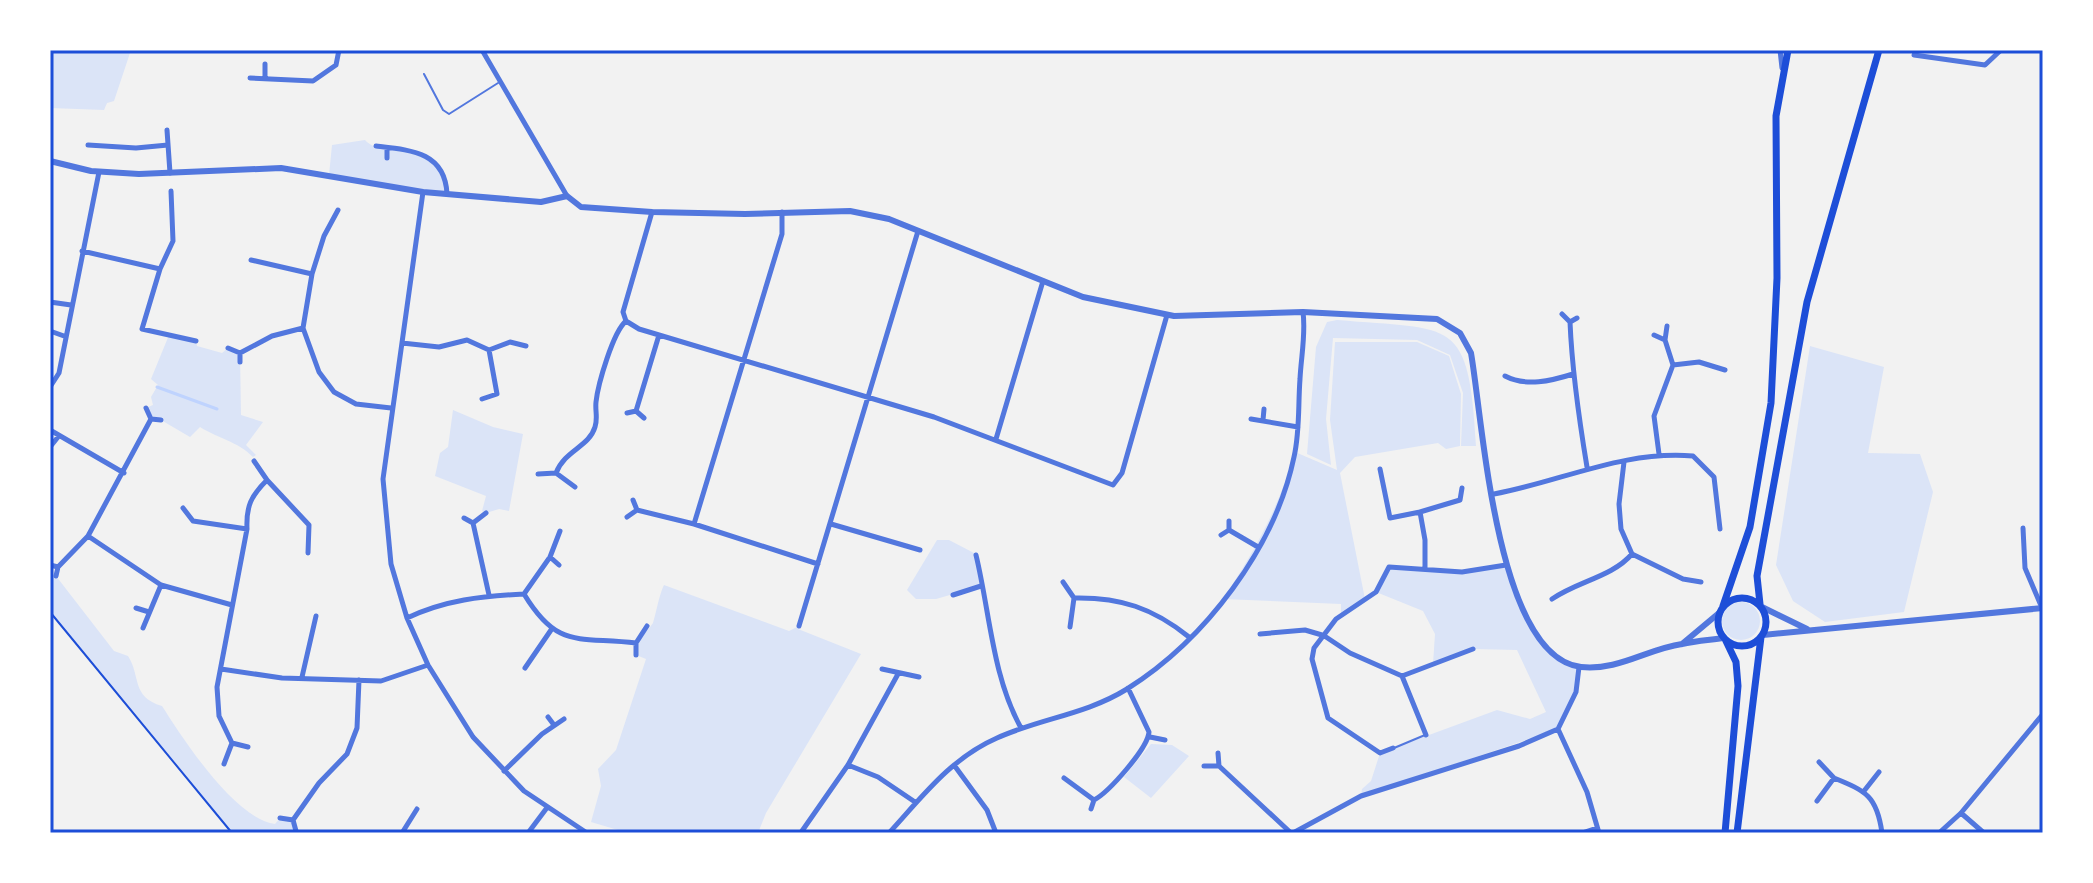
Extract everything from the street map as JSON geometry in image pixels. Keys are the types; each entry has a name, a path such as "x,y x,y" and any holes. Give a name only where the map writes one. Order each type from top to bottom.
{"main road":[{"path":"1725,833 1738,686 1736,662 1718,626 1750,527 1771,403 1777,278 1776,116 1788,50"},
{"path":"1737,833 1762,636 1767,621 1761,606 1757,576 1800,332 1879,50"},
{"path":"1721,609 1745,597 1761,606"},
{"path":"1725,640 1748,646 1762,636"}],"street":[{"path":"250,78 313,81 336,65 339,50"},
{"path":"482,50 567,196 581,207 652,212 850,211 889,219 1115,307 1167,315 1303,312 1437,319 1460,333 1471,353 1506,565 1521,610 1541,644 1579,667 1609,666 1682,644 1725,640"},
{"path":"1780,50 1783,77"},
{"path":"1914,55 1985,65 2001,50"},
{"path":"265,64 265,77"},
{"path":"167,130 170,173"},
{"path":"88,145 136,148 168,145"},
{"path":"376,146 409,150 440,166 446,177 447,194"},
{"path":"387,148 387,158"},
{"path":"50,161 99,172 170,173 281,168 423,192 541,202 567,196"},
{"path":"50,387 59,373 99,172"},
{"path":"171,191 173,241 160,269 142,329 196,341"},
{"path":"423,192 383,479 391,564 407,618 428,665 473,737 504,771 546,809 587,833"},
{"path":"338,210 324,236 312,274 303,328 319,372 334,392 356,404 391,408"},
{"path":"652,212 623,312 626,321 659,335 868,396 996,439 1109,484 1117,481 1122,473 1167,315"},
{"path":"694,524 782,234 782,212"},
{"path":"799,626 918,231"},
{"path":"82,251 160,269"},
{"path":"251,260 312,274"},
{"path":"996,439 1043,281"},
{"path":"50,302 71,305"},
{"path":"889,833 915,802 954,765 978,748 1021,728 1078,713 1128,688 1189,637 1223,599 1258,547 1279,505 1293,461 1298,427 1303,312"},
{"path":"1562,314 1570,322 1573,374 1581,407 1587,467"},
{"path":"1570,322 1577,318"},
{"path":"556,473 561,459 592,434 596,402 613,343 618,328 626,321"},
{"path":"1659,454 1654,416 1673,365 1665,340 1667,326"},
{"path":"240,353 272,336 303,328"},
{"path":"50,331 64,336"},
{"path":"636,411 659,335"},
{"path":"1654,335 1665,340"},
{"path":"402,343 439,347 467,340 489,350 510,342 526,346"},
{"path":"228,348 240,353"},
{"path":"482,399 497,394 489,350"},
{"path":"240,353 240,362"},
{"path":"1673,365 1699,362 1725,370"},
{"path":"1505,376 1517,382 1553,380 1573,374"},
{"path":"146,408 151,419"},
{"path":"1263,420 1264,409"},
{"path":"627,413 636,411"},
{"path":"636,411 644,418"},
{"path":"151,419 161,420"},
{"path":"56,576 58,567 88,536 151,419"},
{"path":"1251,419 1298,427"},
{"path":"50,430 124,473"},
{"path":"50,447 58,437"},
{"path":"1494,494 1531,487 1587,467 1659,454 1693,456 1714,477 1720,529"},
{"path":"254,461 267,480 309,525 308,553"},
{"path":"1624,462 1619,504 1621,529 1632,554 1683,579 1701,582"},
{"path":"1380,469 1390,518 1460,500 1462,488"},
{"path":"538,474 556,473 575,487"},
{"path":"224,764 232,743 219,716 217,687 247,529 247,511 252,494 267,480"},
{"path":"633,500 637,510"},
{"path":"183,508 193,521 247,529"},
{"path":"627,517 637,510 694,524 818,564"},
{"path":"1420,512 1425,540 1425,569"},
{"path":"473,523 486,513"},
{"path":"464,518 473,523 489,595"},
{"path":"1229,521 1229,530"},
{"path":"831,524 920,550"},
{"path":"1762,636 1807,629 1848,629 2043,608 2025,568 2023,528"},
{"path":"1229,530 1258,547"},
{"path":"1221,535 1229,530"},
{"path":"524,594 550,557 560,531"},
{"path":"88,536 161,585 232,605"},
{"path":"1552,599 1587,579 1620,568 1632,554"},
{"path":"976,555 989,609 993,652 1021,728"},
{"path":"550,557 559,565"},
{"path":"50,565 58,567"},
{"path":"1393,748 1380,753 1328,718 1312,659 1314,648 1341,615 1376,592 1389,567 1462,572 1506,565"},
{"path":"1063,582 1074,598 1070,627"},
{"path":"143,628 161,585"},
{"path":"953,595 981,586"},
{"path":"407,618 436,604 489,595 524,594"},
{"path":"524,594 542,623 551,629 578,639 636,643"},
{"path":"1074,598 1107,598 1142,607 1189,637"},
{"path":"1761,606 1807,629"},
{"path":"136,608 149,612"},
{"path":"1682,644 1721,609"},
{"path":"302,677 316,616"},
{"path":"636,655 636,643 647,626"},
{"path":"525,668 551,629"},
{"path":"1260,634 1305,630 1323,635 1350,653 1402,676 1426,735"},
{"path":"1402,676 1473,649"},
{"path":"221,669 381,681 428,665"},
{"path":"1204,766 1219,766 1292,833 1361,796 1519,746 1558,729 1576,692 1579,667"},
{"path":"882,669 919,677"},
{"path":"793,829 802,832 817,815 898,674"},
{"path":"293,820 319,783 347,754 357,728 359,680"},
{"path":"1128,688 1150,737"},
{"path":"1939,833 1961,813 2043,714"},
{"path":"548,717 554,725"},
{"path":"504,771 564,719"},
{"path":"1558,729 1587,792 1598,830 1582,833"},
{"path":"1150,737 1165,740"},
{"path":"1091,809 1094,800 1104,795 1150,737"},
{"path":"232,743 248,747"},
{"path":"1218,753 1219,766"},
{"path":"1819,762 1834,778 1864,791 1879,811 1882,833"},
{"path":"848,765 878,777 915,802"},
{"path":"954,765 987,810 996,833"},
{"path":"1864,791 1879,772"},
{"path":"1064,778 1094,800"},
{"path":"1817,801 1834,778"},
{"path":"402,833 417,809"},
{"path":"528,833 546,809"},
{"path":"1961,813 1984,833"},
{"path":"280,818 293,820"},
{"path":"293,820 296,831"}],"lane":[{"path":"424,74 443,110 449,114 500,82"},
{"path":"1393,748 1426,735"}],"path":[{"path":"50,612 232,833"}],"shaded area":[{"path":"50,50 131,50 114,101 107,103 104,110 50,108"},
{"path":"365,140 374,146 426,156 436,163 444,175 447,194 329,175 332,145"},
{"path":"1337,320 1407,326 1431,330 1448,338 1460,352 1468,373 1476,446 1461,446 1463,393 1450,355 1417,340 1333,338 1326,419 1331,465 1307,454 1316,347 1327,322"},
{"path":"169,335 196,341 197,346 222,353 228,348 240,353 241,415 263,422 246,445 256,455 253,457 241,447 200,427 190,437 161,420 151,419 146,408 153,405 151,397 158,385 151,379"},
{"path":"1335,342 1417,342 1449,356 1461,394 1460,446 1446,449 1438,443 1355,457 1340,473 1365,599 1341,615 1341,604 1223,599 1265,528 1295,452 1337,470 1330,420"},
{"path":"1810,346 1884,367 1868,453 1920,454 1933,492 1904,612 1825,622 1793,601 1776,565"},
{"path":"453,410 493,427 523,434 509,511 499,509 486,513 482,511 486,496 435,476 440,453 448,447"},
{"path":"937,540 949,540 974,553 981,586 936,599 916,599 907,590"},
{"path":"1506,565 1523,612 1538,637 1579,667 1576,692 1558,729 1361,796 1362,789 1371,781 1380,753 1497,710 1530,719 1546,712 1517,650 1473,649 1433,664 1435,634 1423,611 1376,592 1389,567 1462,572"},
{"path":"56,576 114,651 128,656 145,697 162,706 211,776 243,808 260,819 275,824 280,818 293,820 296,833 232,833 50,612 50,578"},
{"path":"664,585 789,631 799,626 798,629 861,654 766,813 758,833 628,833 591,822 601,786 598,769 616,750 646,659 636,655 638,645 653,623"},
{"path":"1741,602 1754,608 1760,621 1754,634 1741,640 1728,634 1722,621 1728,608"},
{"path":"1151,744 1172,745 1189,756 1151,798 1124,777"}],"waterway":[{"path":"157,387 217,409"}]}
